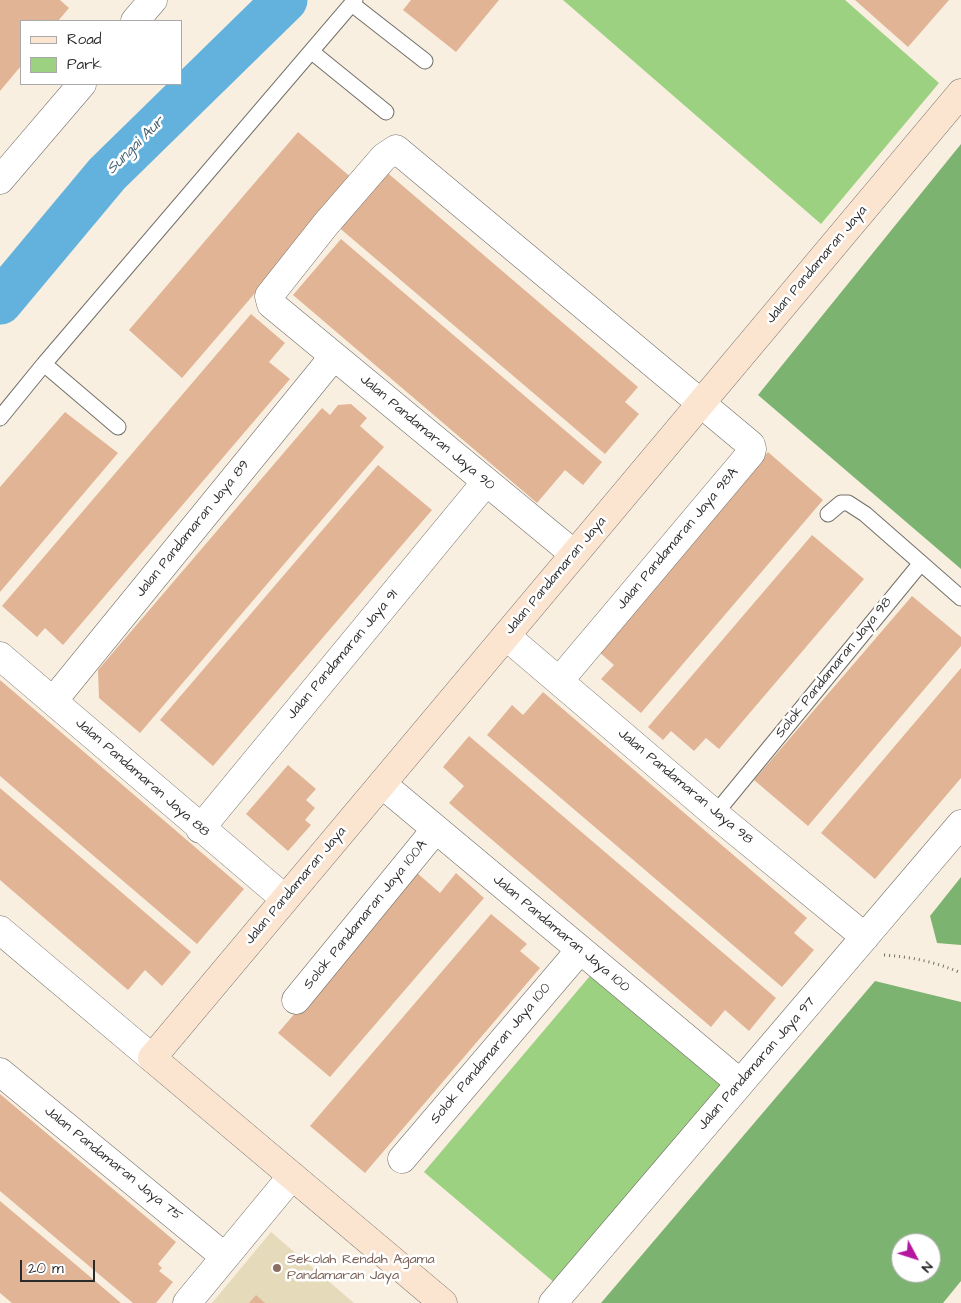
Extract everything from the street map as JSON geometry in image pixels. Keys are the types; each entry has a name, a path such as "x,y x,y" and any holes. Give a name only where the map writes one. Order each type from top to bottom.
{"main road":[{"name":"Jalan Pandamaran Jaya","path":"152,1058 961,93"},
{"path":"152,1058 443,1303"}],"street":[{"path":"136,20 153,0"},
{"path":"0,180 81,85"},
{"name":"Jalan Pandamaran Jaya 90","path":"574,554 271,304 269,296 326,224 384,157 396,149 701,404"},
{"name":"Jalan Pandamaran Jaya 89","path":"53,701 334,356"},
{"name":"Jalan Pandamaran Jaya 98A","path":"559,681 751,453 751,445 701,404"},
{"name":"Jalan Pandamaran Jaya 91","path":"200,829 486,482"},
{"name":"Jalan Pandamaran Jaya 98","path":"506,636 714,814 858,945"},
{"name":"Jalan Pandamaran Jaya 88","path":"0,656 285,900"},
{"name":"Jalan Pandamaran Jaya 100","path":"382,784 740,1083"},
{"name":"Jalan Pandamaran Jaya 97","path":"553,1303 961,824"},
{"name":"Solok Pandamaran Jaya 100A","path":"296,1000 436,829"},
{"path":"0,930 152,1058"},
{"name":"Solok Pandamaran Jaya 100","path":"402,1159 580,950"},
{"name":"Jalan Pandamaran Jaya 75","path":"0,1072 225,1257"},
{"path":"187,1303 292,1176"}],"lane":[{"path":"0,418 354,2 425,61"},
{"path":"312,52 386,112"},
{"path":"44,364 118,427"},
{"path":"828,514 841,503 848,503 865,514 961,598"},
{"name":"Solok Pandamaran Jaya 98","path":"714,814 921,563"}],"path":[{"path":"858,945 941,964 961,973"}],"shaded area":[{"name":"Sekolah Rendah Agama Pandamaran Jaya","path":"271,1232 354,1303 212,1303"}],"green space":[{"path":"563,0 845,0 939,83 821,224"},
{"path":"961,144 961,569 758,395"},
{"path":"961,877 961,945 937,943 930,916"},
{"path":"595,970 727,1082 556,1284 424,1172"},
{"path":"875,981 961,1002 961,1281 943,1303 601,1303"}],"building":[{"path":"0,0 60,0 69,8 59,20 20,20 20,67 0,91"},
{"path":"411,0 499,0 456,52 403,10"},
{"path":"855,0 949,0 908,47"},
{"path":"298,132 353,179 182,378 129,330"},
{"path":"383,169 638,387 625,402 639,414 605,454 336,225"},
{"path":"341,239 602,462 583,485 565,470 537,503 293,295"},
{"path":"251,314 285,343 269,362 290,379 63,645 45,628 37,637 2,606"},
{"path":"351,404 367,418 360,426 384,447 140,733 99,698 98,670 322,408 330,415 338,405"},
{"path":"65,412 118,453 0,592 0,487"},
{"path":"768,452 823,500 641,713 601,679 614,665 598,651"},
{"path":"378,465 432,510 213,766 160,720"},
{"path":"812,535 864,579 719,749 706,738 694,751 671,731 663,740 648,727"},
{"path":"912,596 961,637 961,646 808,826 754,780"},
{"path":"961,668 961,778 875,879 821,833"},
{"path":"0,680 244,889 197,944 0,776"},
{"path":"543,692 807,918 794,933 814,950 782,987 487,735 512,705 523,715"},
{"path":"469,736 776,998 749,1031 725,1010 711,1027 449,803 464,786 443,767"},
{"path":"288,765 316,789 306,800 315,808 305,820 311,825 288,851 246,814"},
{"path":"0,788 191,952 162,986 145,970 128,990 0,880"},
{"path":"416,872 440,893 456,873 484,898 330,1077 278,1033"},
{"path":"491,914 527,944 520,951 540,968 365,1173 310,1126"},
{"path":"0,1094 176,1242 158,1264 162,1268 159,1271 173,1282 156,1303 133,1303 0,1191"},
{"path":"0,1201 121,1303 12,1303 0,1293"},
{"path":"256,1295 265,1303 249,1303"}],"waterway":[{"name":"Sungai Aur","path":"0,302 107,174 285,0"}],"place":[{"name":"Sekolah Rendah Agama Pandamaran Jaya","path":"277,1268"}]}
